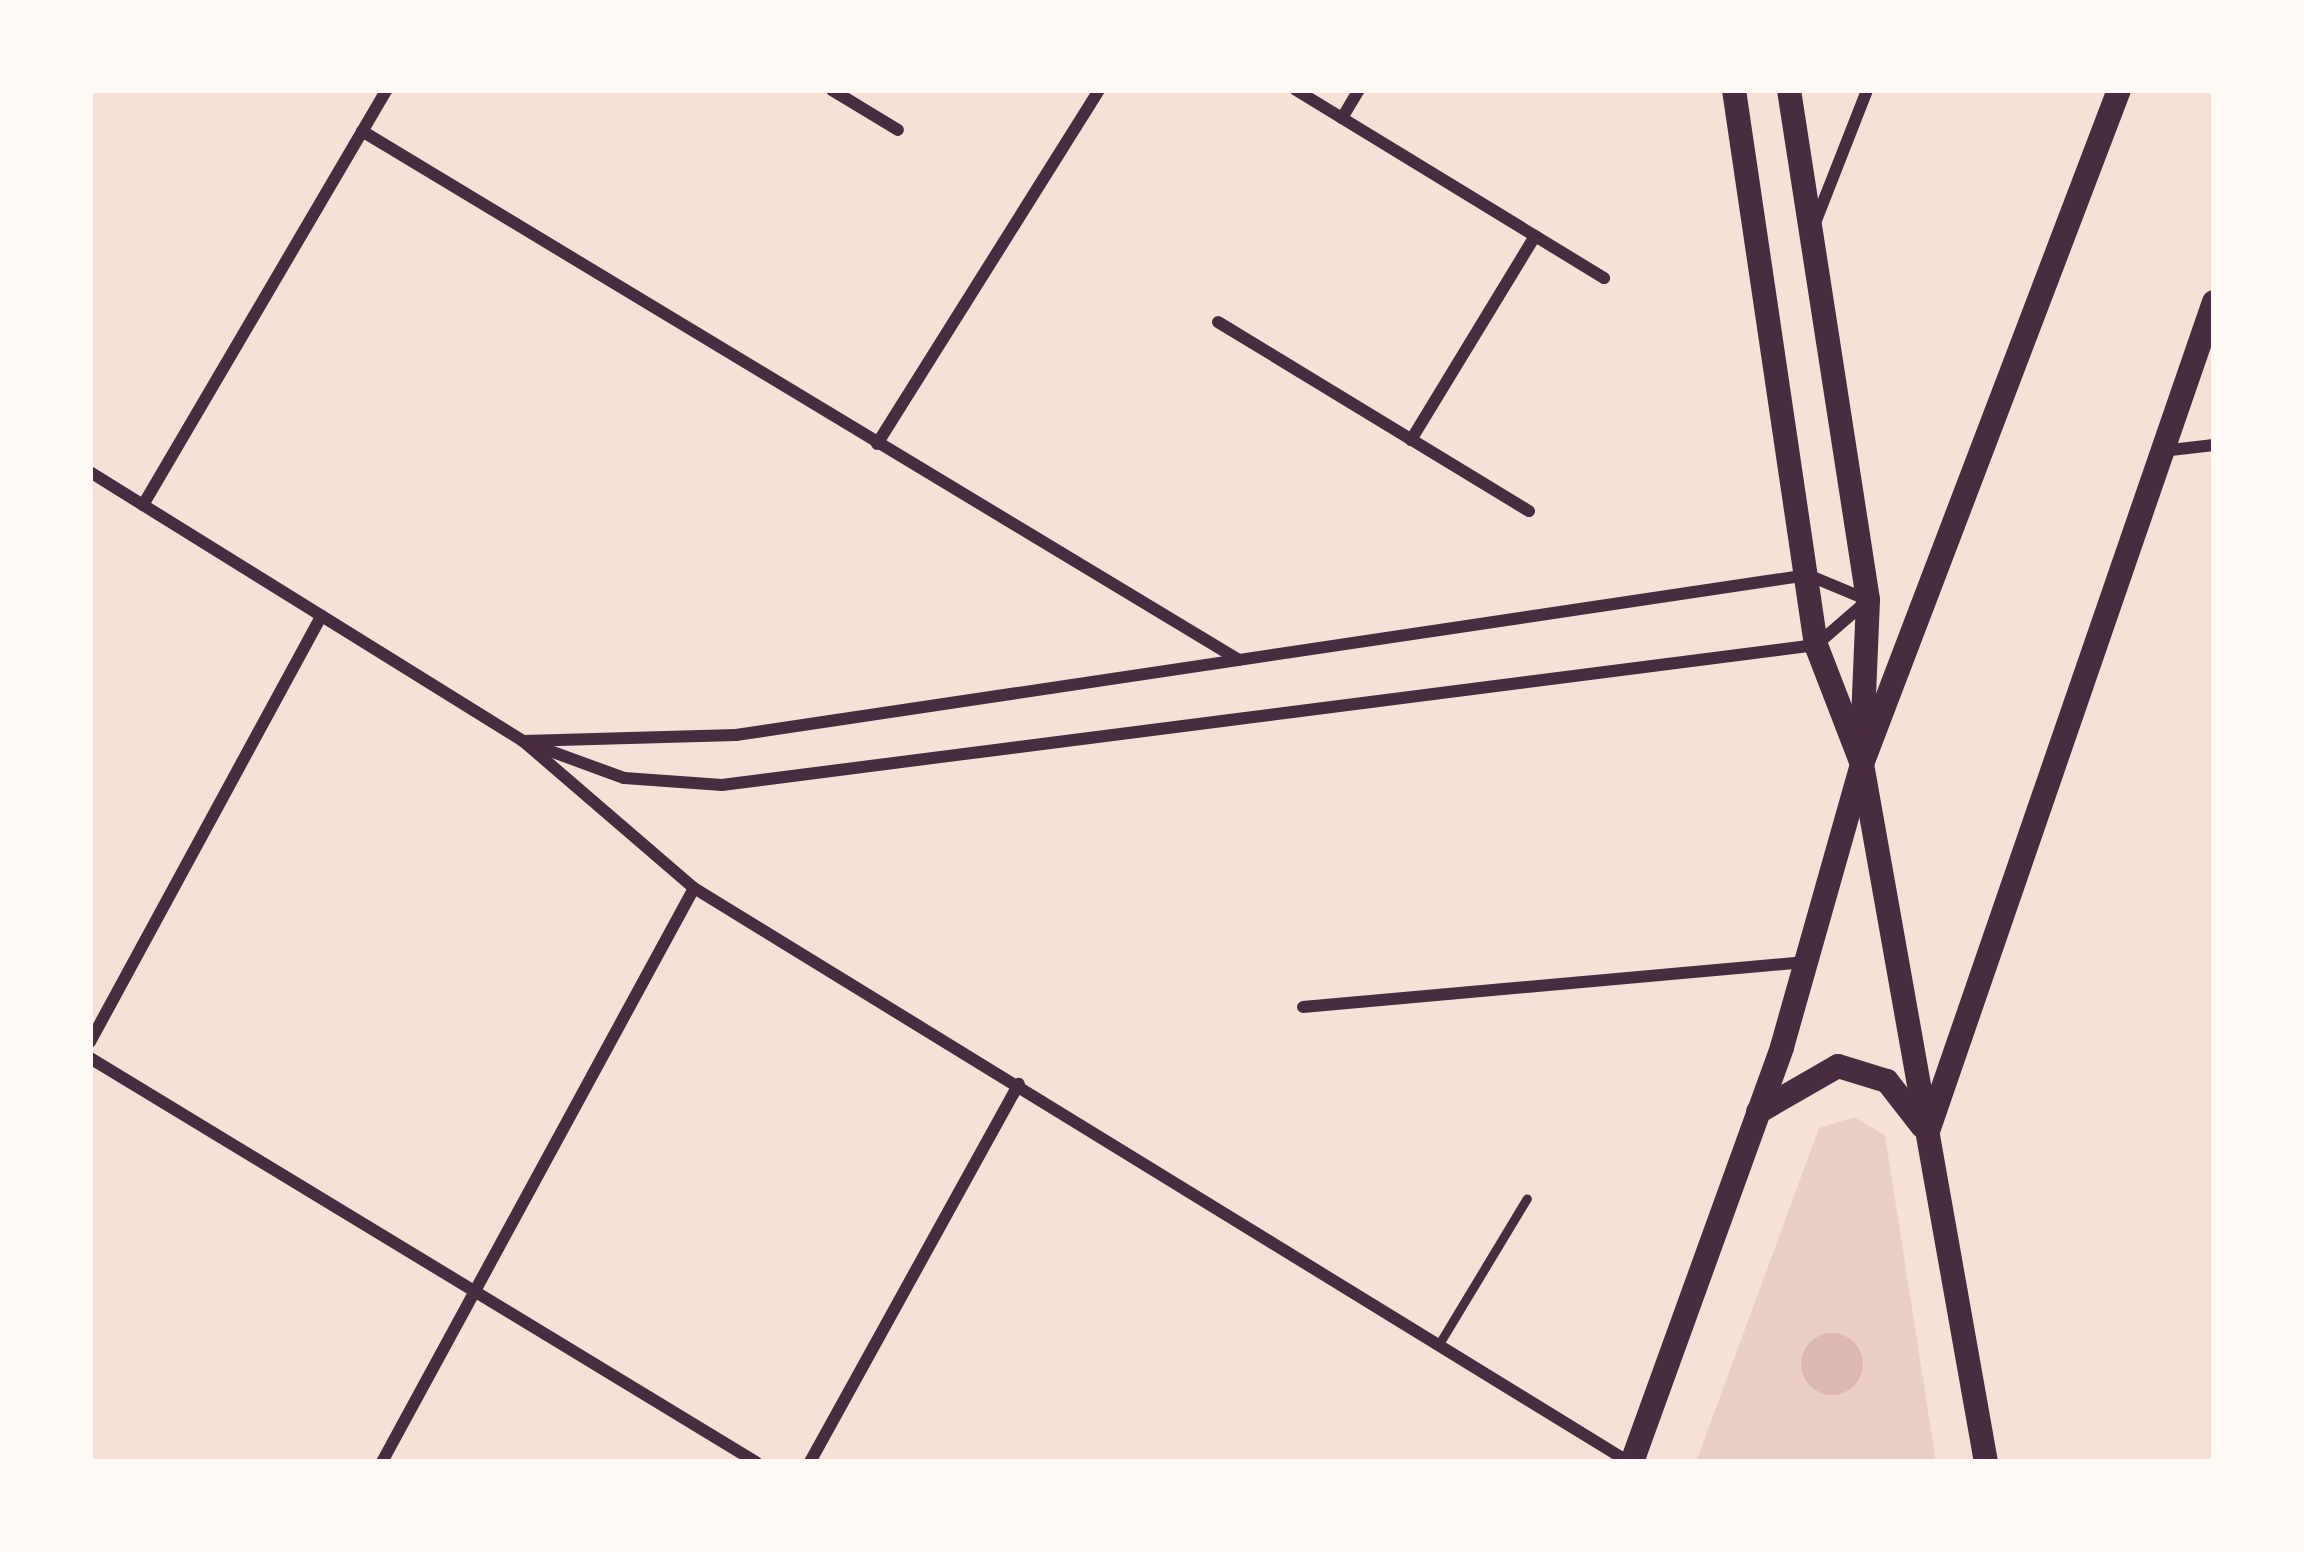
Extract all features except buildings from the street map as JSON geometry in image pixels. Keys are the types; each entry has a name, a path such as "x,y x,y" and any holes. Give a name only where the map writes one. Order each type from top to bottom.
{"main road":[{"path":"1734,90 1816,645 1862,764 1986,1462"},
{"path":"1789,90 1868,599 1862,764"},
{"path":"1631,1462 1758,1112 1862,764 2119,90"},
{"path":"1928,1133 2214,302"},
{"path":"1758,1112 1838,1066 1887,1081 1928,1133"}],"street":[{"path":"143,505 386,90"},
{"path":"832,90 898,130"},
{"path":"877,444 1099,90"},
{"path":"1296,90 1604,278"},
{"path":"1342,118 1359,90"},
{"path":"1811,234 1867,90"},
{"path":"362,130 1239,660"},
{"path":"1411,440 1535,236"},
{"path":"1218,322 1529,511"},
{"path":"2161,451 2214,445"},
{"path":"90,472 523,741 694,888 1631,1462"},
{"path":"1808,575 1868,599 1816,645 722,785 624,778 523,741 736,735 1808,575"},
{"path":"90,1042 321,616"},
{"path":"382,1462 694,888"},
{"path":"1303,1006 1806,962"},
{"path":"90,1058 756,1462"},
{"path":"810,1462 1018,1084"}],"lane":[{"path":"1439,1344 1527,1198"}],"shaded area":[{"path":"1854,1117 1885,1135 1936,1462 1696,1462 1819,1128"},
{"path":"1832,1333 1854,1342 1863,1364 1854,1386 1832,1395 1810,1386 1801,1364 1810,1342"}]}
